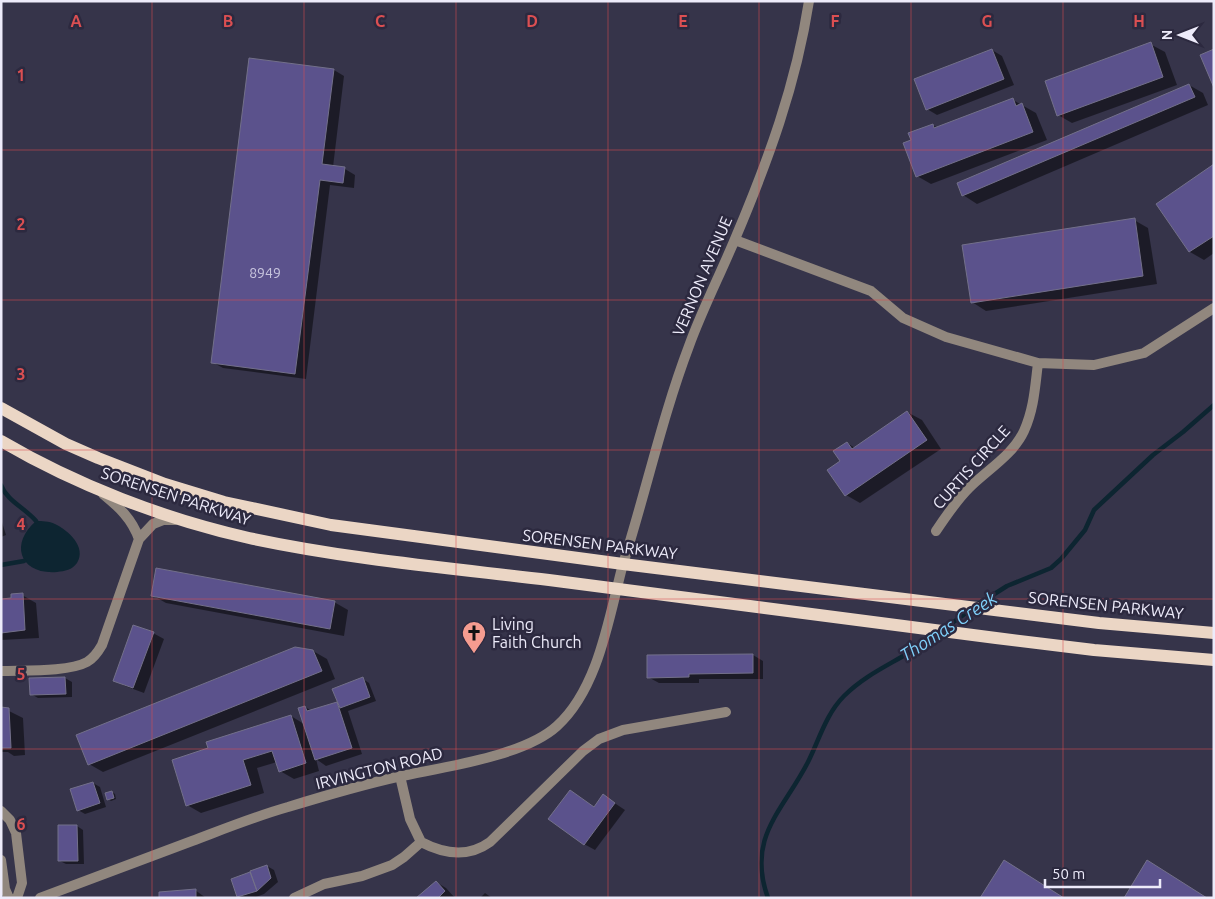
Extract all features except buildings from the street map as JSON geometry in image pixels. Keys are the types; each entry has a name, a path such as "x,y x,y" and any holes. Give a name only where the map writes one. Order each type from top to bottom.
{"main road":[{"name":"SORENSEN PARKWAY","path":"1,408 39,430 98,458 165,484 224,502 331,525 623,564 1112,624 1214,632"},
{"name":"SORENSEN PARKWAY","path":"1,441 92,486 137,504 247,537 316,550 996,638 1094,650 1214,660"}],"street":[{"name":"VERNON AVENUE","path":"623,564 688,348 708,296 735,240 780,124 796,69 809,1"},
{"path":"735,240 871,291 903,318 946,337 1038,363 1094,365 1144,353 1214,308"},
{"name":"CURTIS CIRCLE","path":"936,531 948,511 1003,458 1023,432 1033,406 1038,363"},
{"path":"92,486 124,512 139,539"},
{"path":"1,671 68,668 80,666 89,661 102,645 139,539 153,524 163,520 186,520"},
{"name":"IRVINGTON ROAD","path":"40,898 261,816 400,776 508,751 527,744 550,731 568,714 582,694 601,648 623,564"},
{"path":"400,776 410,819 421,842 435,849 454,853 473,852 490,842 583,751 600,739 623,730 726,712"},
{"path":"1,811 10,820 16,833 22,883 16,898"},
{"path":"294,898 324,884 362,876 392,865 404,858 421,842"},
{"path":"1,860 8,898"}],"water":[{"path":"36,521 55,524 65,530 75,540 80,551 77,563 73,567 60,572 44,572 34,569 27,563 22,556 21,548 28,530"}],"waterway":[{"name":"Thomas Creek","path":"977,605 1007,586 1051,568 1085,530 1094,510 1153,455 1214,405"},
{"path":"1,485 7,496 36,521"},
{"path":"1,565 24,561"},
{"name":"Thomas Creek","path":"945,628 969,611"},
{"name":"Thomas Creek","path":"768,898 762,877 761,858 764,841 770,826 808,762 832,711 844,696 860,683 917,648 938,632"}],"place":[{"name":"Living Faith Church","path":"474,654"}]}
